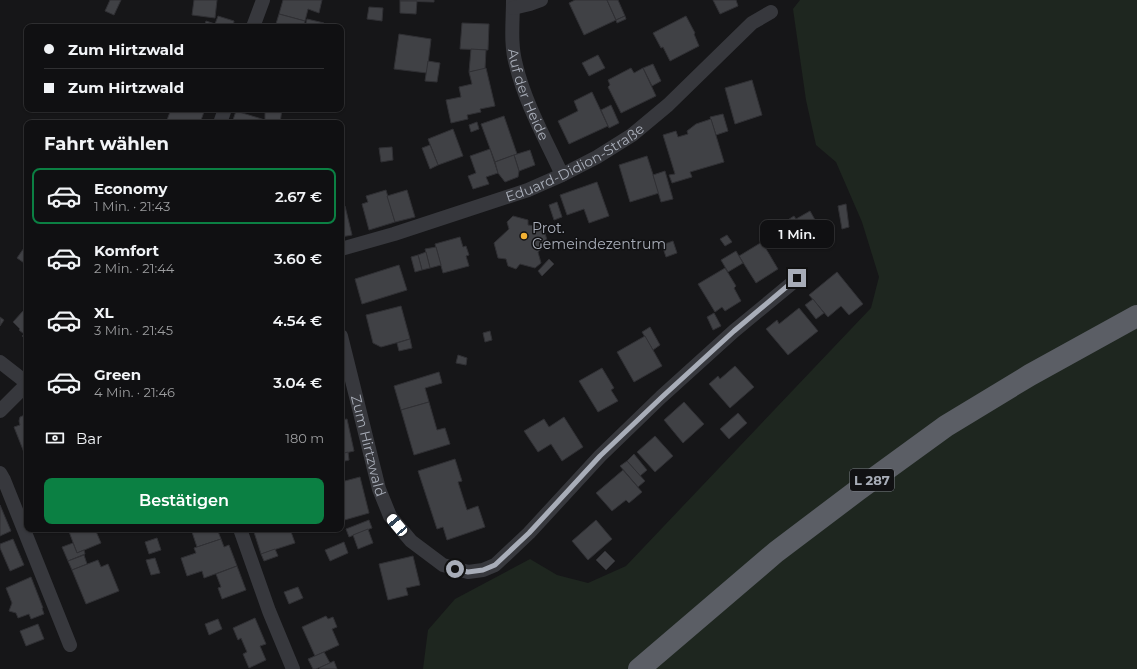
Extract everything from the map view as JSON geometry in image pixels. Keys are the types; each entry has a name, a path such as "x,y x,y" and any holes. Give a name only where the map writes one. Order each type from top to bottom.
{"highway":[{"name":"L 287","path":"639,669 776,552 946,426 1030,375 1137,316"}],"street":[{"path":"254,24 263,0"},
{"name":"Auf der Heide","path":"541,0 530,4 513,4 513,42 515,64 528,101 562,175"},
{"name":"Eduard-Didion-Straße","path":"344,249 528,190 597,158 632,135 668,105 752,22 771,12"},
{"name":"Zum Hirtzwald","path":"344,348 379,489 390,516 411,541 443,565 468,572 483,570 495,565 529,533 600,456 656,402 734,331 797,278"},
{"path":"0,362 24,381"},
{"path":"0,411 24,386"},
{"path":"0,473 24,530"},
{"path":"25,532 70,645"},
{"path":"241,532 268,611 293,669"}],"shaded area":[{"path":"800,0 1137,0 1137,669 423,669 428,630 455,599 530,559 557,575 588,583 626,566 871,308 879,277 862,222 836,162 816,145 806,100 793,9"}],"building":[{"path":"110,0 121,0 114,15 105,11"},
{"path":"194,0 217,0 215,18 192,15"},
{"path":"283,0 322,0 319,13 308,9 305,21 279,14"},
{"path":"434,0 434,2 400,1"},
{"path":"575,0 607,0 616,20 584,35 569,3"},
{"path":"607,0 618,0 625,16 616,20"},
{"path":"713,0 736,0 738,6 720,14"},
{"path":"400,1 417,1 416,14 400,13"},
{"path":"369,7 383,8 382,21 367,19"},
{"path":"279,14 305,21 304,24 276,24"},
{"path":"218,16 234,21 234,24 215,24"},
{"path":"625,16 626,19 617,23 616,20"},
{"path":"686,16 695,33 694,34 699,46 670,61 663,47 661,48 653,33"},
{"path":"307,19 324,23 324,24 306,24"},
{"path":"206,21 215,24 205,24"},
{"path":"462,23 489,24 488,50 460,49"},
{"path":"399,34 431,39 427,73 394,69"},
{"path":"471,49 486,50 485,69 469,72"},
{"path":"598,55 605,68 589,76 582,63"},
{"path":"428,61 440,63 437,82 425,81"},
{"path":"653,64 661,81 652,86 643,68"},
{"path":"486,68 495,106 480,109 481,112 467,115 468,119 451,123 446,100 461,97 459,87 472,84 469,72"},
{"path":"631,68 634,73 643,68 656,96 621,113 608,87 610,85 608,80"},
{"path":"752,80 762,115 735,124 725,88"},
{"path":"592,92 608,126 569,144 558,121 578,111 574,101"},
{"path":"611,105 619,123 609,128 601,110"},
{"path":"170,112 204,112 201,120 167,120"},
{"path":"236,112 239,112 265,120 233,120"},
{"path":"265,112 282,112 280,120 265,120"},
{"path":"723,114 728,131 716,135 710,117"},
{"path":"504,116 517,154 495,162 481,124"},
{"path":"711,119 724,162 690,172 692,177 672,183 669,175 675,174 663,135 676,131 678,137 688,134 687,131 696,124"},
{"path":"477,122 479,129 471,132 469,125"},
{"path":"453,129 463,156 438,165 428,139"},
{"path":"430,145 438,165 430,169 422,148"},
{"path":"392,147 393,160 381,162 379,148"},
{"path":"490,149 498,173 486,177 489,184 473,189 468,176 476,173 470,156"},
{"path":"530,150 535,165 519,171 514,155"},
{"path":"514,155 519,171 518,177 505,182 498,173 495,162"},
{"path":"647,156 659,193 630,202 619,165"},
{"path":"665,171 673,199 661,202 653,175"},
{"path":"597,182 609,216 589,223 584,209 567,215 560,195"},
{"path":"386,190 395,222 369,230 362,204 368,202 366,196"},
{"path":"407,190 415,217 395,222 387,196"},
{"path":"557,202 562,217 554,220 549,205"},
{"path":"846,204 849,227 842,229 838,206"},
{"path":"344,206 352,235 344,236"},
{"path":"810,211 823,234 801,247 796,238 793,240 783,223 794,216 796,219"},
{"name":"Prot. Gemeindezentrum","path":"513,216 528,220 528,225 543,227 548,243 538,252 541,263 535,268 520,264 516,269 508,266 506,259 498,258 494,243 509,229 507,222"},
{"path":"727,235 732,242 725,246 720,239"},
{"path":"460,237 463,247 466,246 469,255 466,256 469,266 443,273 435,244"},
{"path":"673,241 677,253 666,257 662,245"},
{"path":"762,242 778,269 756,283 739,256"},
{"path":"436,247 441,265 430,268 425,249"},
{"path":"24,248 24,263 17,258"},
{"path":"736,251 743,263 728,272 721,260"},
{"path":"426,252 430,268 422,270 418,255"},
{"path":"418,255 422,270 415,272 411,257"},
{"path":"549,259 554,264 542,276 538,271"},
{"path":"399,265 407,290 362,304 355,279"},
{"path":"725,268 736,286 734,288 741,301 725,311 722,307 715,312 698,284"},
{"path":"837,272 863,304 849,315 841,306 828,317 809,295"},
{"path":"813,299 824,313 816,319 805,305"},
{"path":"401,306 410,339 381,347 373,343 366,315"},
{"path":"799,308 818,331 788,355 766,329 777,320 779,324"},
{"path":"23,311 24,334 19,330 20,329 13,322"},
{"path":"714,313 721,326 713,330 707,317"},
{"path":"0,317 4,320 0,326"},
{"path":"650,327 660,345 653,350 642,332"},
{"path":"490,331 492,340 485,342 483,333"},
{"path":"645,336 662,366 634,382 617,352"},
{"path":"410,339 412,348 399,351 397,343"},
{"path":"458,355 467,358 466,365 456,363"},
{"path":"735,366 754,387 730,408 709,384 718,376 720,379"},
{"path":"602,368 614,388 611,390 618,401 598,412 579,381"},
{"path":"439,372 442,383 425,388 429,402 401,410 394,386"},
{"path":"429,402 437,430 445,428 450,444 414,455 401,410"},
{"path":"684,402 704,424 683,443 664,420"},
{"path":"738,413 747,423 729,439 720,429"},
{"path":"24,415 24,452 14,427 20,425 20,417"},
{"path":"564,417 583,447 562,461 551,444 538,452 524,431 544,419 549,427"},
{"path":"347,419 354,451 344,453 344,420"},
{"path":"655,436 673,456 655,472 637,452"},
{"path":"348,452 349,460 344,461 344,453"},
{"path":"634,454 647,470 640,476 627,461"},
{"path":"455,459 462,481 458,482 467,510 478,506 485,527 447,540 443,527 437,529 418,471"},
{"path":"627,461 645,481 638,487 620,466"},
{"path":"623,470 642,492 629,503 626,500 612,511 596,493"},
{"path":"360,477 369,513 344,520 344,481"},
{"path":"0,505 11,531 0,536"},
{"path":"369,520 372,528 349,537 346,529"},
{"path":"596,520 612,539 588,560 572,541"},
{"path":"368,529 373,543 358,549 353,535"},
{"path":"69,532 96,532 101,543 77,553"},
{"path":"192,532 218,532 221,539 197,547"},
{"path":"254,532 291,532 295,543 261,554"},
{"path":"157,538 161,550 149,554 145,542"},
{"path":"13,539 24,565 10,571 0,548 0,544"},
{"path":"221,539 224,547 229,545 237,566 204,578 202,571 187,576 181,558 196,553 194,548"},
{"path":"344,542 348,553 330,561 325,550"},
{"path":"73,543 77,553 84,550 85,554 68,561 62,547"},
{"path":"275,549 278,556 264,561 261,554"},
{"path":"605,551 615,561 606,570 596,560"},
{"path":"84,555 87,564 72,570 68,561"},
{"path":"413,556 420,585 406,588 408,595 388,600 379,564"},
{"path":"155,558 160,573 151,575 146,560"},
{"path":"98,560 101,567 108,564 119,591 86,604 72,570"},
{"path":"237,566 246,590 222,599 218,588 221,587 216,574"},
{"path":"31,577 44,614 31,619 29,614 18,618 16,613 9,611 12,603 6,588"},
{"path":"298,587 303,598 289,604 284,592"},
{"path":"326,616 328,619 333,617 337,627 332,629 339,645 315,656 302,627"},
{"path":"255,618 266,644 260,646 266,660 249,668 243,654 247,652 241,638 238,640 233,628"},
{"path":"218,619 222,629 209,635 205,624"},
{"path":"38,624 44,639 26,646 20,631"},
{"path":"324,652 330,663 313,669 308,659"},
{"path":"334,661 337,669 319,668"}],"place":[{"name":"Prot. Gemeindezentrum","path":"524,236"}],"route":[{"path":"455,569 468,572 483,570 495,565 529,533 600,456 662,397 734,331 797,278"}]}
